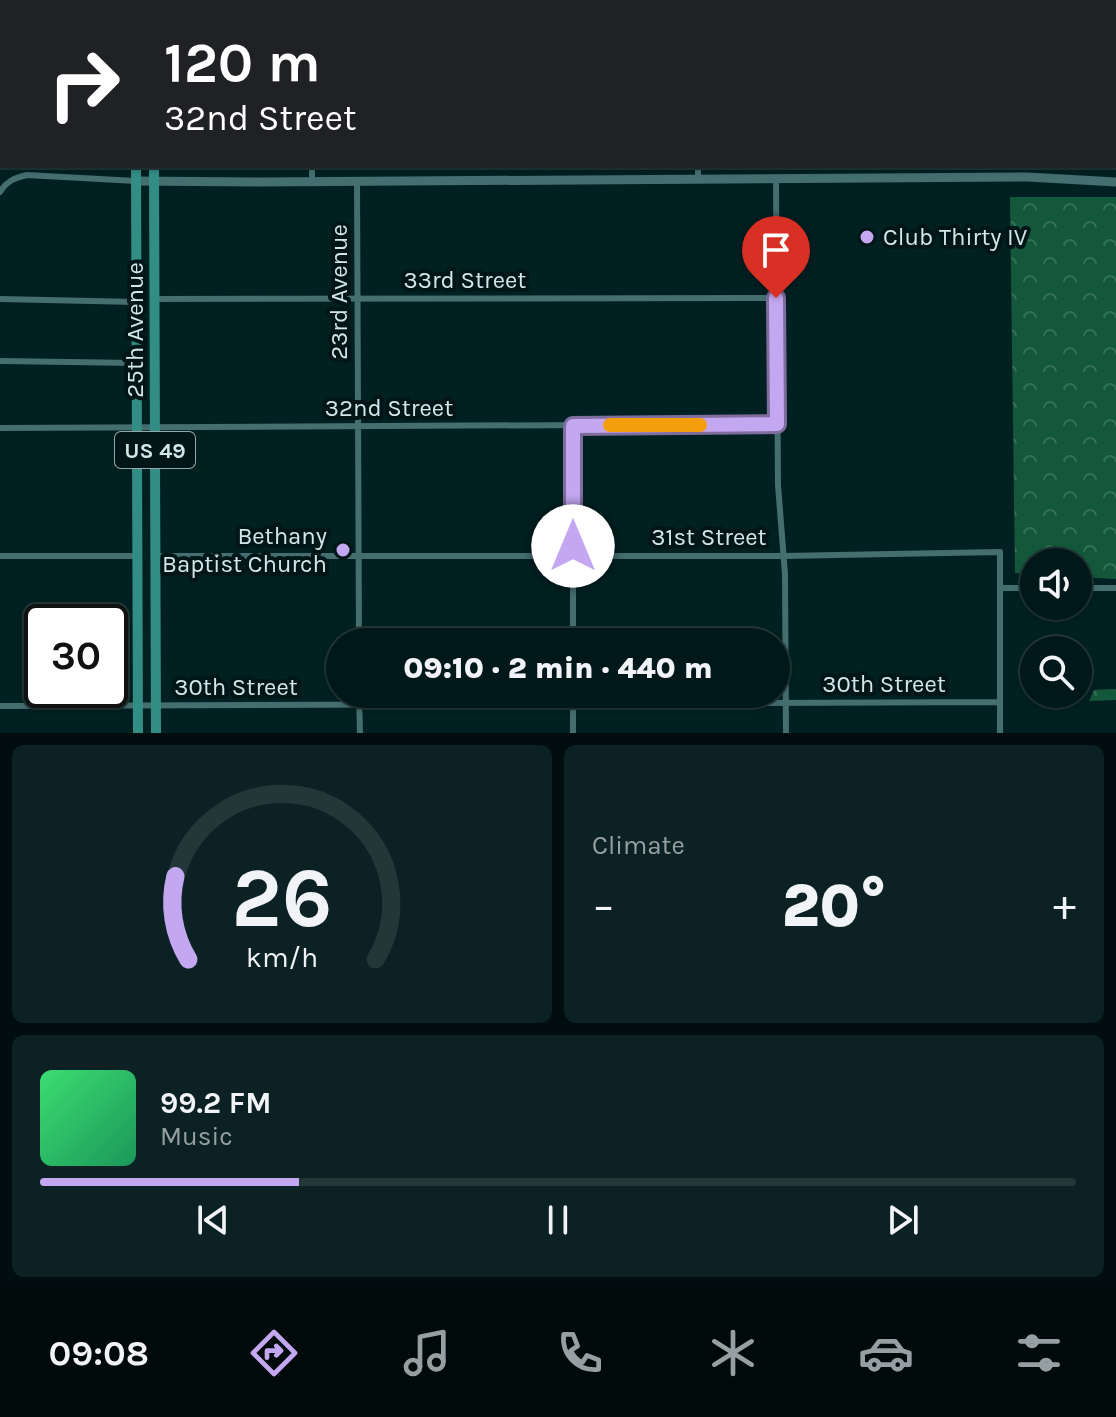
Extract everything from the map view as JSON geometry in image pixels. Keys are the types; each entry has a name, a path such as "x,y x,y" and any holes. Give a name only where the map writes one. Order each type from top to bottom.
{"main road":[{"name":"25th Avenue","path":"136,168 138,733"},
{"name":"25th Avenue","path":"154,168 156,733"}],"street":[{"path":"312,168 312,182"},
{"path":"698,168 698,179"},
{"path":"0,192 12,179 27,175 136,181 1028,177 1116,182"},
{"path":"776,179 778,485 785,628"},
{"name":"23rd Avenue","path":"357,181 359,628"},
{"name":"33rd Street","path":"155,299 776,298"},
{"path":"0,299 137,302"},
{"path":"0,361 137,363"},
{"name":"32nd Street","path":"0,428 777,424"},
{"path":"573,426 573,628"},
{"name":"31st Street","path":"156,556 783,556 1000,552 1000,588"},
{"path":"0,556 138,556"},
{"path":"1000,733 1000,588 1020,588"},
{"path":"1092,588 1116,588"},
{"name":"30th Street","path":"790,702 1000,702"},
{"name":"30th Street","path":"0,706 326,705"},
{"path":"359,708 360,733"},
{"path":"573,708 573,733"},
{"path":"786,708 786,733"}],"green space":[{"path":"1010,197 1116,197 1116,579 1092,578 1092,548 1020,548 1020,573 1015,573"},
{"path":"1116,689 1116,700 1092,701 1094,690"}],"slow traffic":[{"path":"610,425 700,425"}],"place":[{"name":"Club Thirty IV","path":"867,237"},
{"name":"Bethany Baptist Church","path":"343,550"}],"route":[{"path":"573,546 573,426 777,424 776,298"}]}
